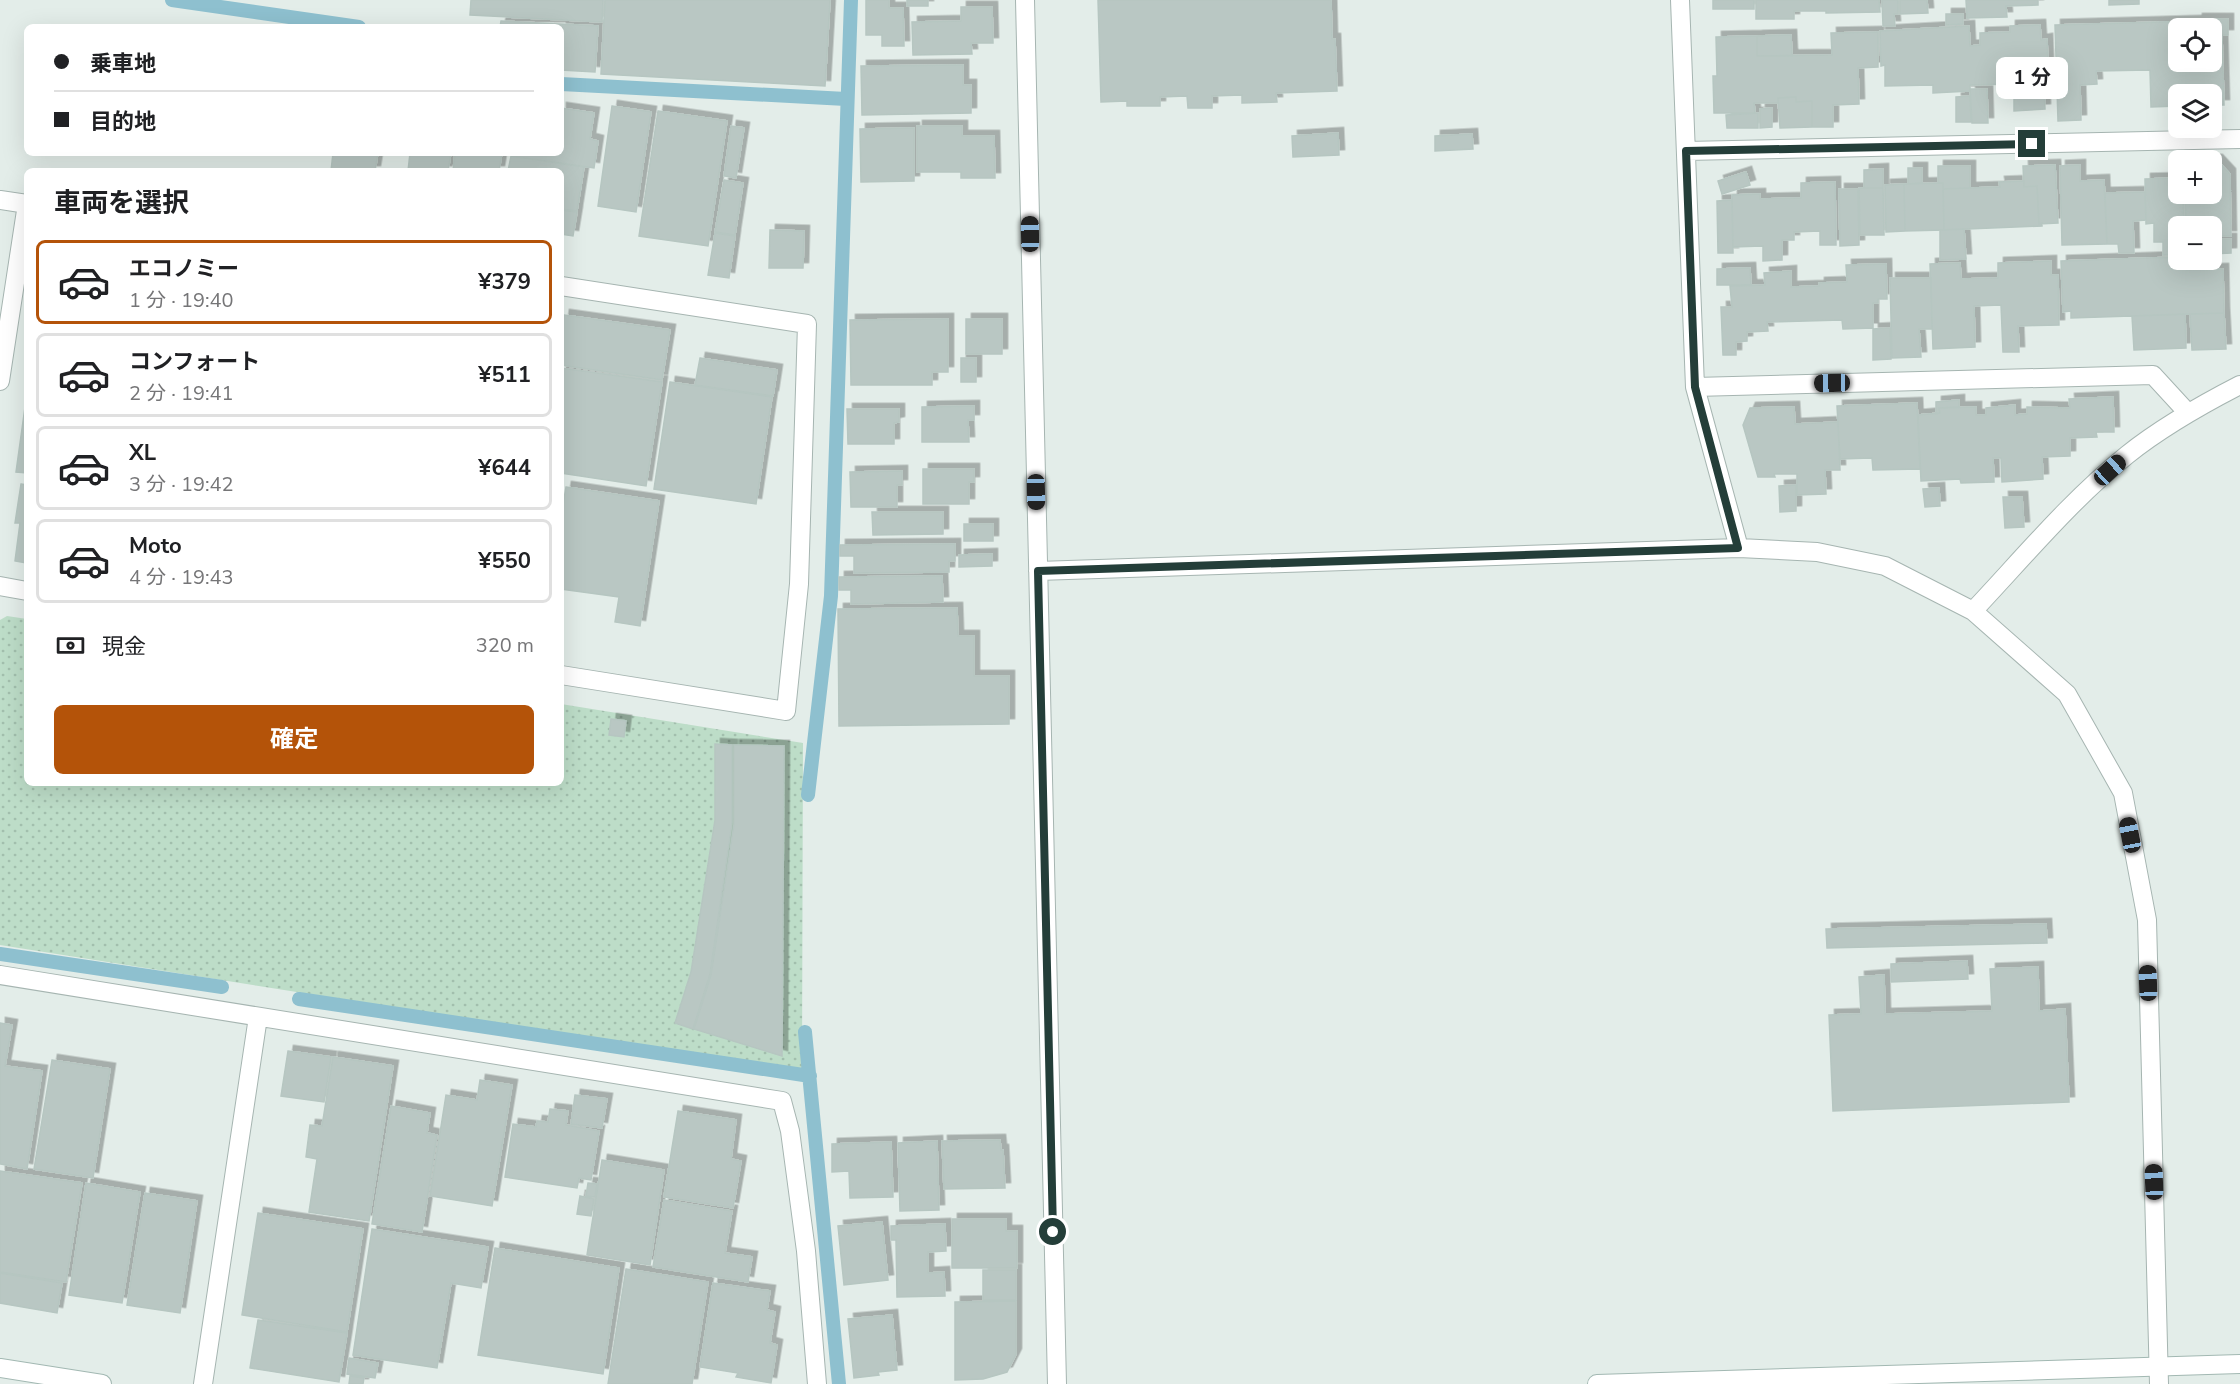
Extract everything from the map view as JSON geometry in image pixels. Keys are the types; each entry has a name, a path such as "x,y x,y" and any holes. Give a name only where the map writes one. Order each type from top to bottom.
{"street":[{"path":"1025,0 1057,1384"},
{"path":"1680,0 1695,387 1738,548"},
{"path":"1686,151 2240,139"},
{"path":"0,200 24,204"},
{"path":"0,381 24,224"},
{"path":"564,286 807,324 798,584 786,711 564,675"},
{"path":"1695,387 2153,375 2187,412"},
{"path":"1973,611 2074,502 2128,454 2187,412 2240,385"},
{"path":"1038,571 1738,548 1817,552 1885,566 1973,611 2067,694 2122,793 2146,920 2159,1375"},
{"path":"0,586 24,590"},
{"path":"0,975 782,1101 790,1131 806,1251 817,1384"},
{"path":"203,1384 258,1017"},
{"path":"1597,1384 2159,1375 2240,1365"},
{"path":"0,1368 102,1384"}],"green space":[{"path":"7,616 24,619 24,786 564,786 564,704 803,743 802,1072 0,945 0,620"}],"building":[{"path":"471,0 603,0 602,22 470,15"},
{"path":"605,0 830,0 825,86 601,74"},
{"path":"866,0 889,0 889,8 903,8 904,46 882,46 882,35 866,35"},
{"path":"907,0 928,0 928,6 907,6"},
{"path":"1098,0 1331,0 1337,91 1276,93 1277,102 1242,103 1242,95 1212,96 1212,108 1188,108 1187,96 1160,97 1160,106 1127,106 1127,101 1101,102"},
{"path":"1713,0 1754,0 1754,9 1713,9"},
{"path":"1756,0 1879,0 1880,12 1794,11 1794,19 1756,19"},
{"path":"1882,0 1898,0 1898,14 1894,14 1895,26 1883,26"},
{"path":"1900,0 1927,0 1928,13 1900,14"},
{"path":"1966,0 2038,0 2038,5 2006,6 2007,17 1967,18"},
{"path":"2109,0 2139,0 2139,4 2109,5"},
{"path":"961,7 992,7 993,43 971,43 972,54 913,55 912,22 961,21"},
{"path":"1946,14 1963,14 1963,24 1946,25"},
{"path":"2222,19 2228,19 2228,35 2222,35"},
{"path":"501,21 559,24 500,24"},
{"path":"2168,22 2168,72 2222,72 2222,35 2224,105 2222,105 2222,84 2168,84 2168,106 2151,107 2150,70 2096,71 2097,84 2080,85 2081,120 2058,121 2055,25"},
{"path":"564,24 598,26 595,72 564,70"},
{"path":"2040,25 2041,40 2047,39 2048,64 2043,64 2045,109 2014,111 2014,84 1970,85 1970,91 1933,93 1933,85 1885,86 1885,65 1881,66 1880,31 1969,26 1970,46 1980,45 1980,33 2010,32 2010,26"},
{"path":"1878,32 1878,67 1858,68 1859,104 1833,105 1833,127 1812,127 1812,101 1796,102 1796,97 1778,98 1778,103 1754,103 1755,113 1714,113 1713,76 1717,76 1716,37 1757,36 1757,56 1832,55 1831,33"},
{"path":"1791,35 1792,56 1757,56 1757,36"},
{"path":"963,65 963,85 971,85 971,113 862,115 861,66"},
{"path":"1970,89 1987,89 1988,123 1972,123"},
{"path":"1970,96 1971,122 1956,122 1956,97"},
{"path":"1796,97 1796,102 1812,101 1812,127 1780,128 1778,98"},
{"path":"612,106 651,112 636,212 598,206"},
{"path":"564,108 594,113 590,139 598,141 594,168 511,156 564,156"},
{"path":"1772,108 1772,127 1760,128 1760,109"},
{"path":"658,111 727,121 708,246 639,236"},
{"path":"1758,113 1758,128 1727,128 1726,115"},
{"path":"731,126 744,128 736,178 724,176"},
{"path":"917,126 962,126 962,136 994,136 995,178 961,178 961,172 917,172"},
{"path":"914,128 914,181 861,182 860,129"},
{"path":"1338,133 1339,155 1293,157 1292,136"},
{"path":"1472,134 1473,149 1435,151 1435,136"},
{"path":"333,156 378,156 376,168 331,168"},
{"path":"410,156 450,156 448,168 408,168"},
{"path":"455,156 502,156 500,168 453,168"},
{"path":"511,156 584,167 577,211 564,209 564,168 509,168"},
{"path":"2055,165 2058,223 2039,224 2037,186 2024,187 2023,166"},
{"path":"2080,165 2080,181 2104,180 2107,244 2062,245 2060,166"},
{"path":"2222,165 2230,174 2231,236 2222,236 2222,216 2186,216 2185,204 2222,204"},
{"path":"1938,166 1970,166 1970,188 1943,189 1943,183 1938,183"},
{"path":"1908,168 1922,168 1922,183 1908,184"},
{"path":"1883,169 1883,188 1864,188 1864,170"},
{"path":"1746,172 1750,185 1722,194 1718,181"},
{"path":"2168,178 2168,204 2183,204 2184,216 2168,216 2168,255 2163,255 2163,242 2154,242 2154,223 2146,224 2145,179"},
{"path":"724,180 743,183 735,235 715,232"},
{"path":"2024,181 2024,187 2037,186 2039,224 2042,223 2042,226 1944,230 1943,189 2000,187 1999,182"},
{"path":"1835,182 1836,245 1820,245 1820,231 1794,232 1794,240 1782,240 1782,260 1763,261 1763,246 1733,247 1732,195 1760,194 1760,199 1801,198 1801,183"},
{"path":"1943,183 1944,230 1905,231 1904,184"},
{"path":"1904,184 1905,231 1886,232 1885,185"},
{"path":"1859,188 1883,188 1884,235 1860,235"},
{"path":"1839,189 1858,189 1859,245 1840,246"},
{"path":"2145,192 2146,220 2133,221 2134,253 2119,253 2118,244 2107,244 2105,193"},
{"path":"1732,200 1733,253 1718,253 1717,201"},
{"path":"564,210 577,212 573,236 564,234"},
{"path":"1964,229 1966,259 1940,260 1940,230"},
{"path":"770,230 804,231 803,268 769,268"},
{"path":"715,233 735,236 729,278 708,275"},
{"path":"2222,239 2231,239 2231,253 2222,253"},
{"path":"2168,257 2168,270 2223,269 2224,313 2071,318 2071,311 2063,312 2061,261"},
{"path":"2051,261 2051,275 2058,275 2059,325 2018,326 2019,352 2003,352 2001,305 1974,306 1975,347 1933,349 1930,264 1960,263 1961,279 1998,278 1998,263"},
{"path":"1886,264 1887,299 1878,299 1878,303 1873,303 1873,328 1843,329 1842,320 1767,322 1768,331 1747,332 1747,341 1736,342 1736,355 1723,355 1721,307 1732,307 1730,286 1765,285 1764,273 1791,271 1791,287 1819,286 1819,283 1847,282 1846,265"},
{"path":"1750,268 1751,285 1717,285 1717,269"},
{"path":"1890,278 1931,278 1932,329 1919,329 1921,357 1892,358"},
{"path":"2224,313 2226,349 2192,350 2190,314"},
{"path":"2185,314 2186,348 2134,350 2132,316"},
{"path":"564,315 670,330 662,380 564,365"},
{"path":"948,319 948,372 932,372 932,385 851,385 850,320"},
{"path":"966,319 1002,319 1002,354 966,354"},
{"path":"1890,328 1891,359 1873,360 1873,329"},
{"path":"700,358 777,370 773,396 695,385"},
{"path":"961,358 976,358 976,382 961,382"},
{"path":"564,368 662,382 646,486 564,473"},
{"path":"670,382 772,397 756,504 654,489"},
{"path":"2113,397 2114,432 2096,432 2097,437 2070,438 2070,456 2042,457 2043,479 2002,482 2001,458 1993,458 1994,482 1961,483 1960,479 1921,481 1918,415 1940,413 1939,408 1976,407 1976,415 1986,415 1986,408 2015,405 2015,415 2027,414 2027,407 2070,408 2069,399"},
{"path":"1959,400 1959,407 1939,408 1940,413 1936,414 1936,402"},
{"path":"1917,403 1920,469 1873,470 1872,458 1840,459 1837,406"},
{"path":"974,406 974,420 968,420 969,442 922,442 922,407"},
{"path":"1794,407 1795,424 1838,422 1840,470 1825,470 1826,494 1797,495 1797,474 1758,477 1743,425 1750,408"},
{"path":"847,409 899,409 899,422 894,423 894,444 848,444"},
{"path":"24,414 24,473 16,472"},
{"path":"923,469 974,469 974,482 969,482 969,504 923,504"},
{"path":"902,471 902,485 897,485 897,507 851,507 850,472"},
{"path":"21,484 24,484 24,562 15,561 20,523 15,523"},
{"path":"1796,485 1796,511 1780,512 1779,486"},
{"path":"566,487 659,501 640,626 615,622 619,597 564,589"},
{"path":"1939,488 1940,506 1925,507 1923,489"},
{"path":"2003,497 2022,497 2024,527 2005,528"},
{"path":"872,512 943,512 943,534 873,535"},
{"path":"964,524 993,524 993,541 964,541"},
{"path":"955,544 955,561 949,561 949,572 854,573 854,556 840,556 840,545"},
{"path":"992,554 992,566 959,567 959,555"},
{"path":"942,576 943,602 851,604 851,590 839,590 839,577"},
{"path":"957,608 958,636 974,636 974,676 1009,676 1009,724 839,726 838,609"},
{"path":"611,719 626,721 624,737 609,735"},
{"path":"715,744 732,745 732,823 710,974 693,1029 675,1023 691,972 715,820"},
{"path":"734,745 784,746 782,1056 694,1029 711,975 734,824"},
{"path":"2046,924 2047,943 1827,948 1826,929"},
{"path":"1967,961 1968,979 1891,982 1891,964"},
{"path":"2038,967 2039,1011 2065,1009 2069,1102 1833,1111 1829,1015 1861,1014 1859,977 1884,975 1885,1014 1992,1011 1990,969"},
{"path":"0,1023 12,1025 5,1066 42,1071 27,1169 0,1164"},
{"path":"288,1051 331,1057 324,1102 281,1096"},
{"path":"333,1057 393,1066 369,1221 309,1212 317,1159 306,1157 310,1125 322,1126"},
{"path":"52,1060 110,1069 93,1178 34,1169"},
{"path":"480,1080 512,1085 492,1206 430,1196 446,1095 477,1100"},
{"path":"575,1095 607,1099 602,1128 571,1124"},
{"path":"391,1106 430,1113 427,1133 437,1135 422,1232 372,1224"},
{"path":"550,1109 568,1111 566,1125 599,1131 591,1180 579,1178 577,1188 505,1177 513,1124 536,1127 537,1121 548,1122"},
{"path":"678,1111 736,1120 731,1159 741,1161 733,1208 664,1197"},
{"path":"1000,1140 1001,1150 1003,1150 1005,1188 944,1189 942,1141"},
{"path":"937,1141 939,1210 900,1211 898,1143"},
{"path":"891,1142 893,1197 850,1198 849,1171 832,1172 832,1144"},
{"path":"602,1160 664,1170 650,1265 587,1255"},
{"path":"0,1171 82,1183 66,1282 0,1272"},
{"path":"86,1183 140,1192 122,1303 69,1295"},
{"path":"588,1183 597,1184 595,1197 586,1196"},
{"path":"145,1193 197,1201 180,1313 127,1305"},
{"path":"580,1196 594,1199 591,1216 577,1214"},
{"path":"664,1200 732,1211 725,1253 752,1257 748,1282 653,1267"},
{"path":"258,1213 363,1229 347,1332 242,1315"},
{"path":"952,1219 1006,1219 1006,1231 1017,1231 1017,1268 952,1268"},
{"path":"882,1222 888,1280 844,1285 838,1226"},
{"path":"945,1224 946,1251 928,1252 928,1273 944,1272 945,1296 897,1297 896,1240 891,1240 891,1226"},
{"path":"372,1229 488,1247 481,1288 451,1283 437,1368 353,1355"},
{"path":"495,1248 619,1268 603,1374 478,1355"},
{"path":"626,1269 708,1282 692,1384 608,1384"},
{"path":"983,1270 1016,1270 1016,1300 983,1300"},
{"path":"0,1273 62,1283 57,1313 0,1303"},
{"path":"713,1283 770,1291 767,1310 775,1312 770,1343 777,1345 771,1383 736,1377 738,1373 700,1367"},
{"path":"1016,1301 1016,1354 1007,1372 983,1379 955,1380 955,1302"},
{"path":"892,1315 897,1370 854,1378 848,1319"},
{"path":"258,1320 347,1333 339,1382 250,1368"},
{"path":"349,1358 378,1363 375,1378 347,1374"},
{"path":"350,1376 364,1378 363,1384 349,1384"}],"waterway":[{"path":"172,0 338,24"},
{"path":"808,795 831,596 851,0"},
{"path":"564,84 846,99"},
{"path":"0,954 222,987"},
{"path":"299,999 810,1076"},
{"path":"805,1032 839,1384"}],"route":[{"path":"1053,1232 1038,571 1738,548 1695,387 1686,151 2032,144"}]}
